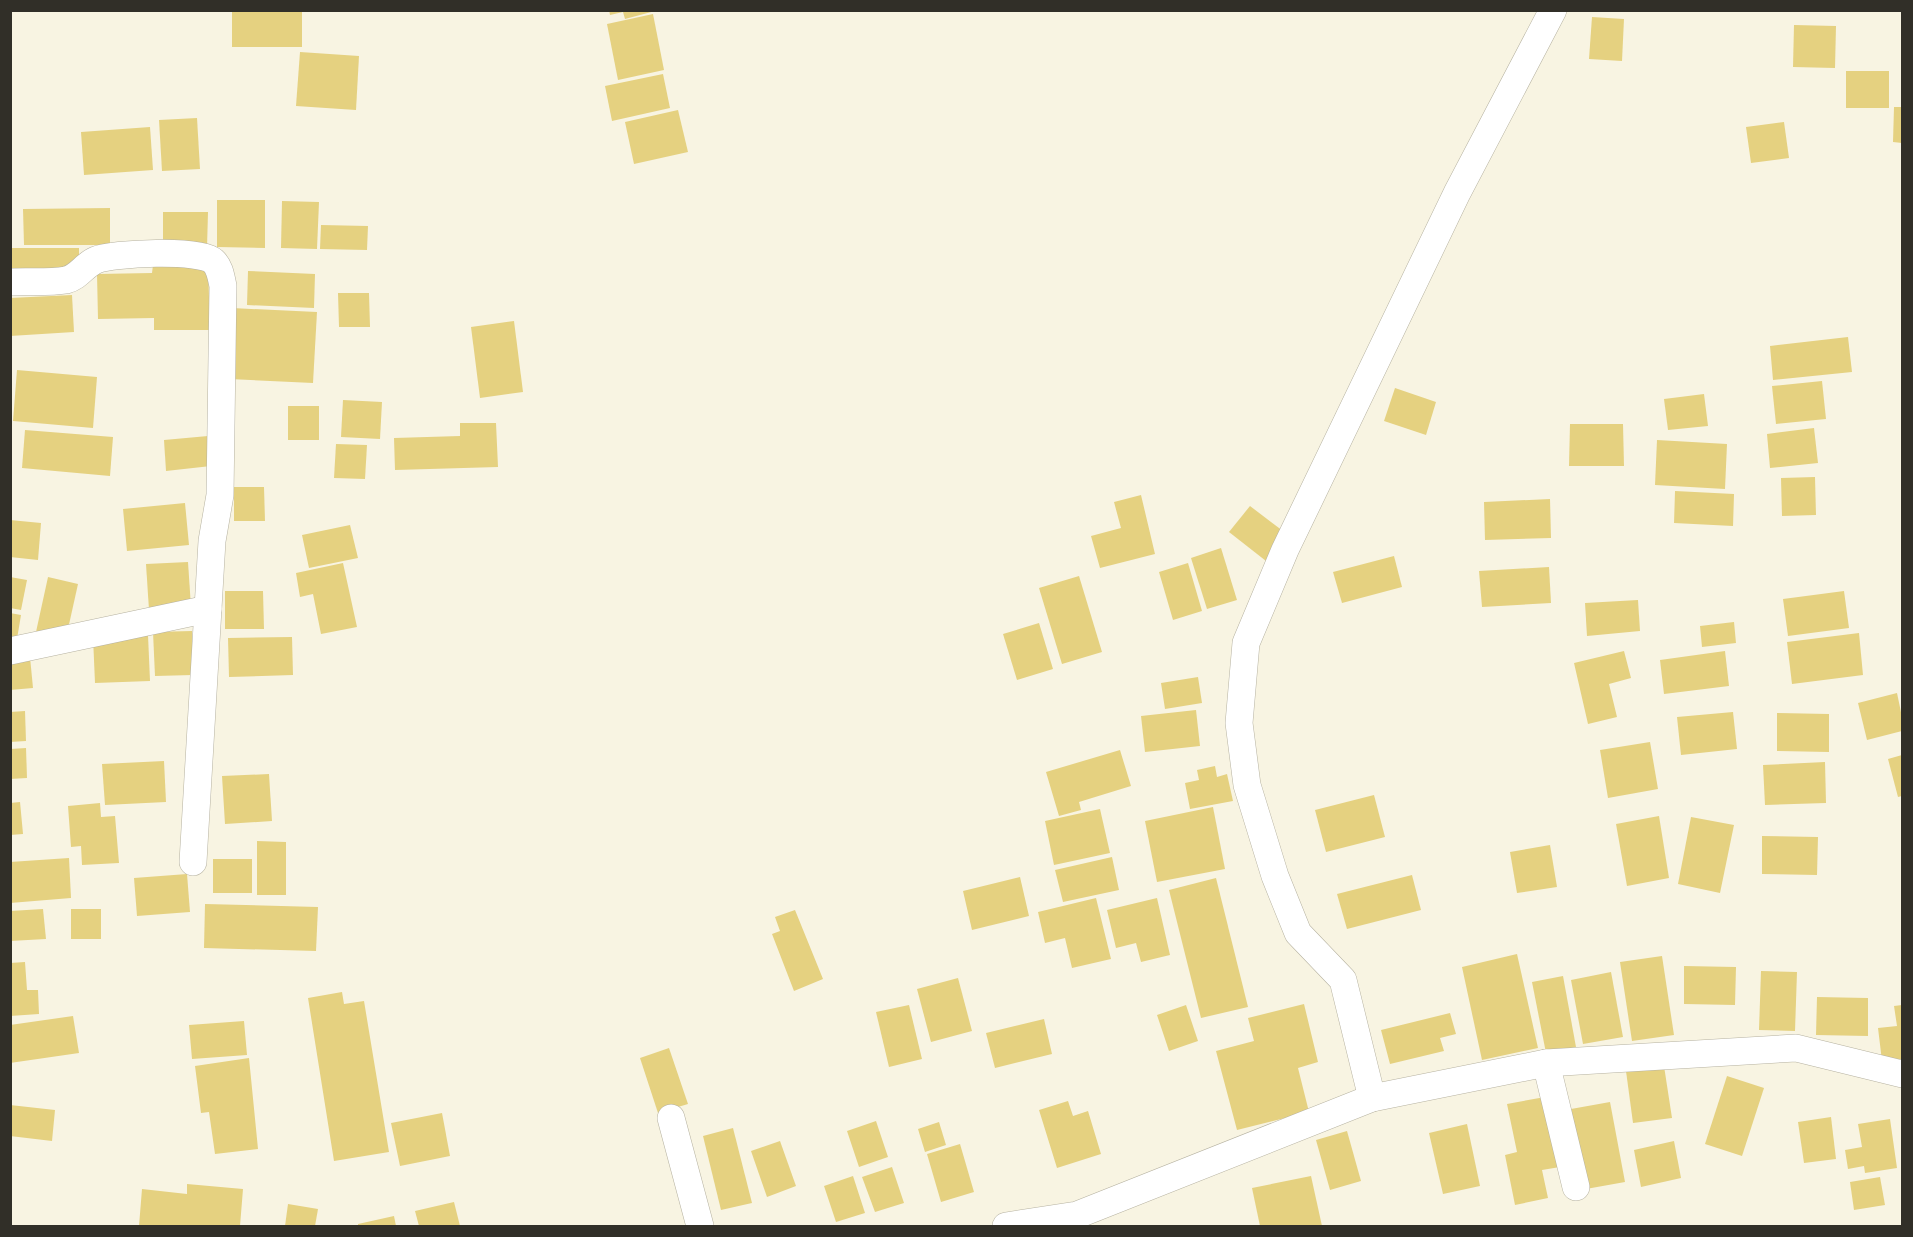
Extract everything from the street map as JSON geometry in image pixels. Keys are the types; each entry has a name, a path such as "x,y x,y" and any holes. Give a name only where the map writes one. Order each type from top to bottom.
{"street":[{"path":"1372,1098 1343,980 1298,933 1275,876 1247,785 1239,723 1246,643 1285,550 1457,193 1553,10"},
{"path":"10,282 65,280 78,275 99,259 152,254 199,254 212,260 220,272 224,286 220,495 212,541 193,862"},
{"path":"10,651 208,609"},
{"path":"1006,1227 1077,1215 1372,1098 1546,1063 1796,1048 1902,1074"},
{"path":"1546,1063 1576,1187"},
{"path":"672,1118 700,1227"}],"building":[{"path":"232,10 302,10 302,47 232,47"},
{"path":"609,10 655,11 625,19 623,12 610,15"},
{"path":"653,14 664,70 618,80 607,24"},
{"path":"1592,17 1624,19 1622,61 1589,59"},
{"path":"1794,25 1836,26 1835,68 1793,67"},
{"path":"300,52 359,56 356,110 296,106"},
{"path":"1846,71 1889,71 1889,108 1846,108"},
{"path":"663,74 670,108 612,121 605,86"},
{"path":"1894,107 1902,107 1902,143 1893,142"},
{"path":"678,110 688,152 634,164 625,122"},
{"path":"197,118 200,169 162,171 159,120"},
{"path":"1784,122 1789,158 1751,163 1746,127"},
{"path":"150,127 153,170 84,175 81,132"},
{"path":"217,200 265,200 265,248 217,247"},
{"path":"282,201 319,202 317,249 281,248"},
{"path":"110,208 110,245 24,245 23,209"},
{"path":"163,212 208,212 207,248 163,247"},
{"path":"321,225 368,226 367,250 320,249"},
{"path":"10,248 79,248 79,273 10,274"},
{"path":"208,264 210,330 154,330 154,318 98,319 97,274 152,273 153,265"},
{"path":"248,271 315,274 314,308 247,305"},
{"path":"338,293 369,293 370,327 339,327"},
{"path":"72,295 74,332 10,336 10,298"},
{"path":"232,308 317,312 313,383 229,379"},
{"path":"514,321 523,392 480,398 471,327"},
{"path":"1848,337 1852,372 1773,380 1770,346"},
{"path":"17,370 97,377 93,428 13,421"},
{"path":"1822,381 1826,419 1776,424 1772,386"},
{"path":"1395,388 1436,402 1426,435 1384,421"},
{"path":"1704,394 1708,426 1668,430 1664,399"},
{"path":"343,400 382,402 380,439 341,437"},
{"path":"288,406 319,406 319,440 288,440"},
{"path":"460,423 496,423 498,467 395,470 394,438 460,436"},
{"path":"1570,424 1623,424 1624,466 1569,466"},
{"path":"1814,428 1818,463 1770,468 1767,434"},
{"path":"25,430 113,437 110,476 22,468"},
{"path":"208,436 211,466 166,471 164,440"},
{"path":"1657,440 1727,444 1725,489 1655,485"},
{"path":"336,444 367,445 365,479 334,478"},
{"path":"1815,477 1816,515 1782,516 1781,478"},
{"path":"234,487 264,487 265,521 234,521"},
{"path":"1675,491 1734,494 1733,526 1674,523"},
{"path":"1141,495 1155,554 1100,568 1091,536 1121,528 1114,502"},
{"path":"1550,499 1551,538 1485,540 1484,502"},
{"path":"185,503 189,545 127,551 123,509"},
{"path":"1250,506 1287,534 1266,561 1229,532"},
{"path":"10,520 41,523 38,560 10,557"},
{"path":"350,525 358,558 309,568 302,535"},
{"path":"1221,548 1237,600 1207,609 1191,558"},
{"path":"1394,556 1402,587 1342,603 1333,572"},
{"path":"188,562 191,607 149,610 146,564"},
{"path":"343,563 357,627 321,634 313,594 300,597 296,573"},
{"path":"1188,563 1202,611 1173,620 1159,572"},
{"path":"1549,567 1551,603 1482,607 1479,571"},
{"path":"1079,576 1102,652 1062,664 1039,588"},
{"path":"10,577 27,580 21,610 10,608"},
{"path":"48,577 78,584 66,638 36,632"},
{"path":"225,591 263,591 264,629 225,629"},
{"path":"1844,591 1849,628 1788,636 1783,599"},
{"path":"1638,600 1640,631 1587,636 1585,603"},
{"path":"10,613 21,615 16,645 10,644"},
{"path":"1734,622 1736,643 1702,647 1700,626"},
{"path":"1039,623 1053,669 1017,680 1003,634"},
{"path":"192,631 193,675 155,676 153,632"},
{"path":"1859,633 1863,675 1792,684 1787,642"},
{"path":"148,635 150,681 95,683 93,637"},
{"path":"292,637 293,675 229,677 228,638"},
{"path":"1624,651 1631,678 1609,684 1617,717 1588,724 1574,663"},
{"path":"1725,651 1729,686 1664,694 1660,660"},
{"path":"30,657 33,688 10,690 10,660"},
{"path":"1198,677 1202,703 1165,709 1161,683"},
{"path":"1897,693 1902,717 1902,731 1867,740 1858,703"},
{"path":"1196,710 1200,746 1145,752 1141,716"},
{"path":"25,711 26,741 10,742 10,712"},
{"path":"1733,712 1737,749 1681,755 1677,717"},
{"path":"1777,713 1829,714 1829,752 1777,751"},
{"path":"1650,742 1658,789 1608,798 1600,750"},
{"path":"26,748 27,778 10,779 10,749"},
{"path":"1120,750 1131,786 1079,802 1081,810 1059,816 1046,772"},
{"path":"1902,755 1902,796 1898,797 1888,759"},
{"path":"164,761 166,802 105,805 102,764"},
{"path":"1825,762 1826,803 1765,805 1763,765"},
{"path":"1215,766 1217,777 1227,774 1233,801 1190,809 1185,783 1199,780 1197,770"},
{"path":"269,774 272,821 225,824 222,776"},
{"path":"1374,795 1385,837 1326,852 1315,810"},
{"path":"20,802 23,834 10,835 10,803"},
{"path":"100,803 101,817 115,816 119,863 82,865 81,846 71,847 68,806"},
{"path":"1213,807 1225,869 1157,882 1145,821"},
{"path":"1100,809 1110,853 1054,865 1045,821"},
{"path":"1659,816 1669,878 1627,886 1616,824"},
{"path":"1691,817 1734,825 1720,893 1678,884"},
{"path":"1762,836 1818,837 1817,875 1762,874"},
{"path":"257,841 286,842 286,895 257,895"},
{"path":"1550,845 1557,887 1517,893 1510,852"},
{"path":"1112,857 1119,890 1063,902 1055,870"},
{"path":"69,858 71,898 10,903 10,862"},
{"path":"213,859 252,859 252,893 213,893"},
{"path":"187,874 190,912 137,916 134,878"},
{"path":"1412,875 1421,910 1347,929 1337,894"},
{"path":"1020,877 1029,916 972,930 963,891"},
{"path":"1216,878 1248,1007 1201,1018 1169,890"},
{"path":"1096,898 1111,959 1072,968 1065,938 1045,943 1038,912"},
{"path":"1157,898 1170,955 1141,962 1136,943 1116,948 1107,910"},
{"path":"205,904 318,907 316,951 204,948"},
{"path":"43,909 46,939 10,941 10,911"},
{"path":"71,909 101,909 101,939 71,939"},
{"path":"795,910 823,979 794,991 772,934 780,931 775,917"},
{"path":"1517,954 1538,1048 1482,1060 1462,967"},
{"path":"1662,956 1674,1035 1632,1041 1620,962"},
{"path":"25,962 27,990 38,990 39,1014 10,1016 10,963"},
{"path":"1684,966 1736,967 1735,1005 1684,1004"},
{"path":"1761,971 1797,972 1795,1031 1759,1030"},
{"path":"1611,972 1623,1037 1583,1044 1571,980"},
{"path":"1563,976 1576,1047 1546,1053 1532,982"},
{"path":"958,978 972,1031 931,1042 917,989"},
{"path":"342,992 344,1004 364,1001 389,1152 334,1161 308,998"},
{"path":"1817,997 1868,998 1868,1036 1816,1035"},
{"path":"1304,1004 1318,1062 1298,1068 1309,1112 1237,1130 1216,1051 1254,1041 1248,1018"},
{"path":"909,1005 922,1059 889,1067 876,1012"},
{"path":"1186,1005 1198,1041 1169,1051 1157,1015"},
{"path":"1902,1005 1902,1059 1882,1061 1878,1028 1897,1026 1894,1006"},
{"path":"1450,1013 1456,1034 1440,1038 1444,1051 1390,1064 1381,1030"},
{"path":"73,1016 79,1053 10,1063 10,1025"},
{"path":"1044,1019 1052,1054 995,1068 986,1033"},
{"path":"244,1021 247,1055 192,1059 189,1025"},
{"path":"669,1048 688,1104 658,1113 640,1058"},
{"path":"249,1058 258,1149 215,1154 209,1112 201,1113 195,1066"},
{"path":"1664,1066 1672,1118 1633,1123 1626,1071"},
{"path":"1727,1076 1764,1088 1742,1156 1705,1144"},
{"path":"1545,1097 1560,1167 1542,1170 1548,1198 1515,1205 1505,1155 1517,1152 1507,1104"},
{"path":"1068,1101 1073,1116 1088,1111 1101,1154 1057,1168 1039,1110"},
{"path":"1610,1102 1625,1182 1586,1189 1571,1109"},
{"path":"10,1105 55,1110 52,1141 10,1136"},
{"path":"442,1113 450,1156 400,1166 391,1123"},
{"path":"1831,1117 1836,1159 1804,1163 1798,1122"},
{"path":"1890,1119 1897,1168 1865,1173 1864,1166 1848,1169 1845,1150 1862,1147 1858,1124"},
{"path":"876,1121 888,1157 859,1167 847,1131"},
{"path":"939,1122 946,1145 925,1152 918,1129"},
{"path":"1467,1124 1480,1186 1443,1194 1429,1133"},
{"path":"733,1128 752,1203 721,1210 703,1136"},
{"path":"1347,1131 1361,1181 1330,1190 1316,1140"},
{"path":"780,1141 796,1186 767,1197 751,1151"},
{"path":"1674,1141 1681,1178 1641,1187 1634,1150"},
{"path":"960,1144 974,1192 941,1202 927,1154"},
{"path":"892,1167 904,1203 875,1212 862,1177"},
{"path":"853,1176 865,1213 836,1222 824,1186"},
{"path":"1311,1176 1322,1226 1260,1226 1252,1188"},
{"path":"1880,1177 1885,1205 1854,1210 1850,1182"},
{"path":"187,1184 243,1189 240,1226 139,1226 142,1189 187,1194"},
{"path":"454,1202 460,1226 419,1226 415,1211"},
{"path":"288,1204 318,1209 315,1226 285,1226"},
{"path":"394,1216 396,1226 358,1226 358,1224"}]}
